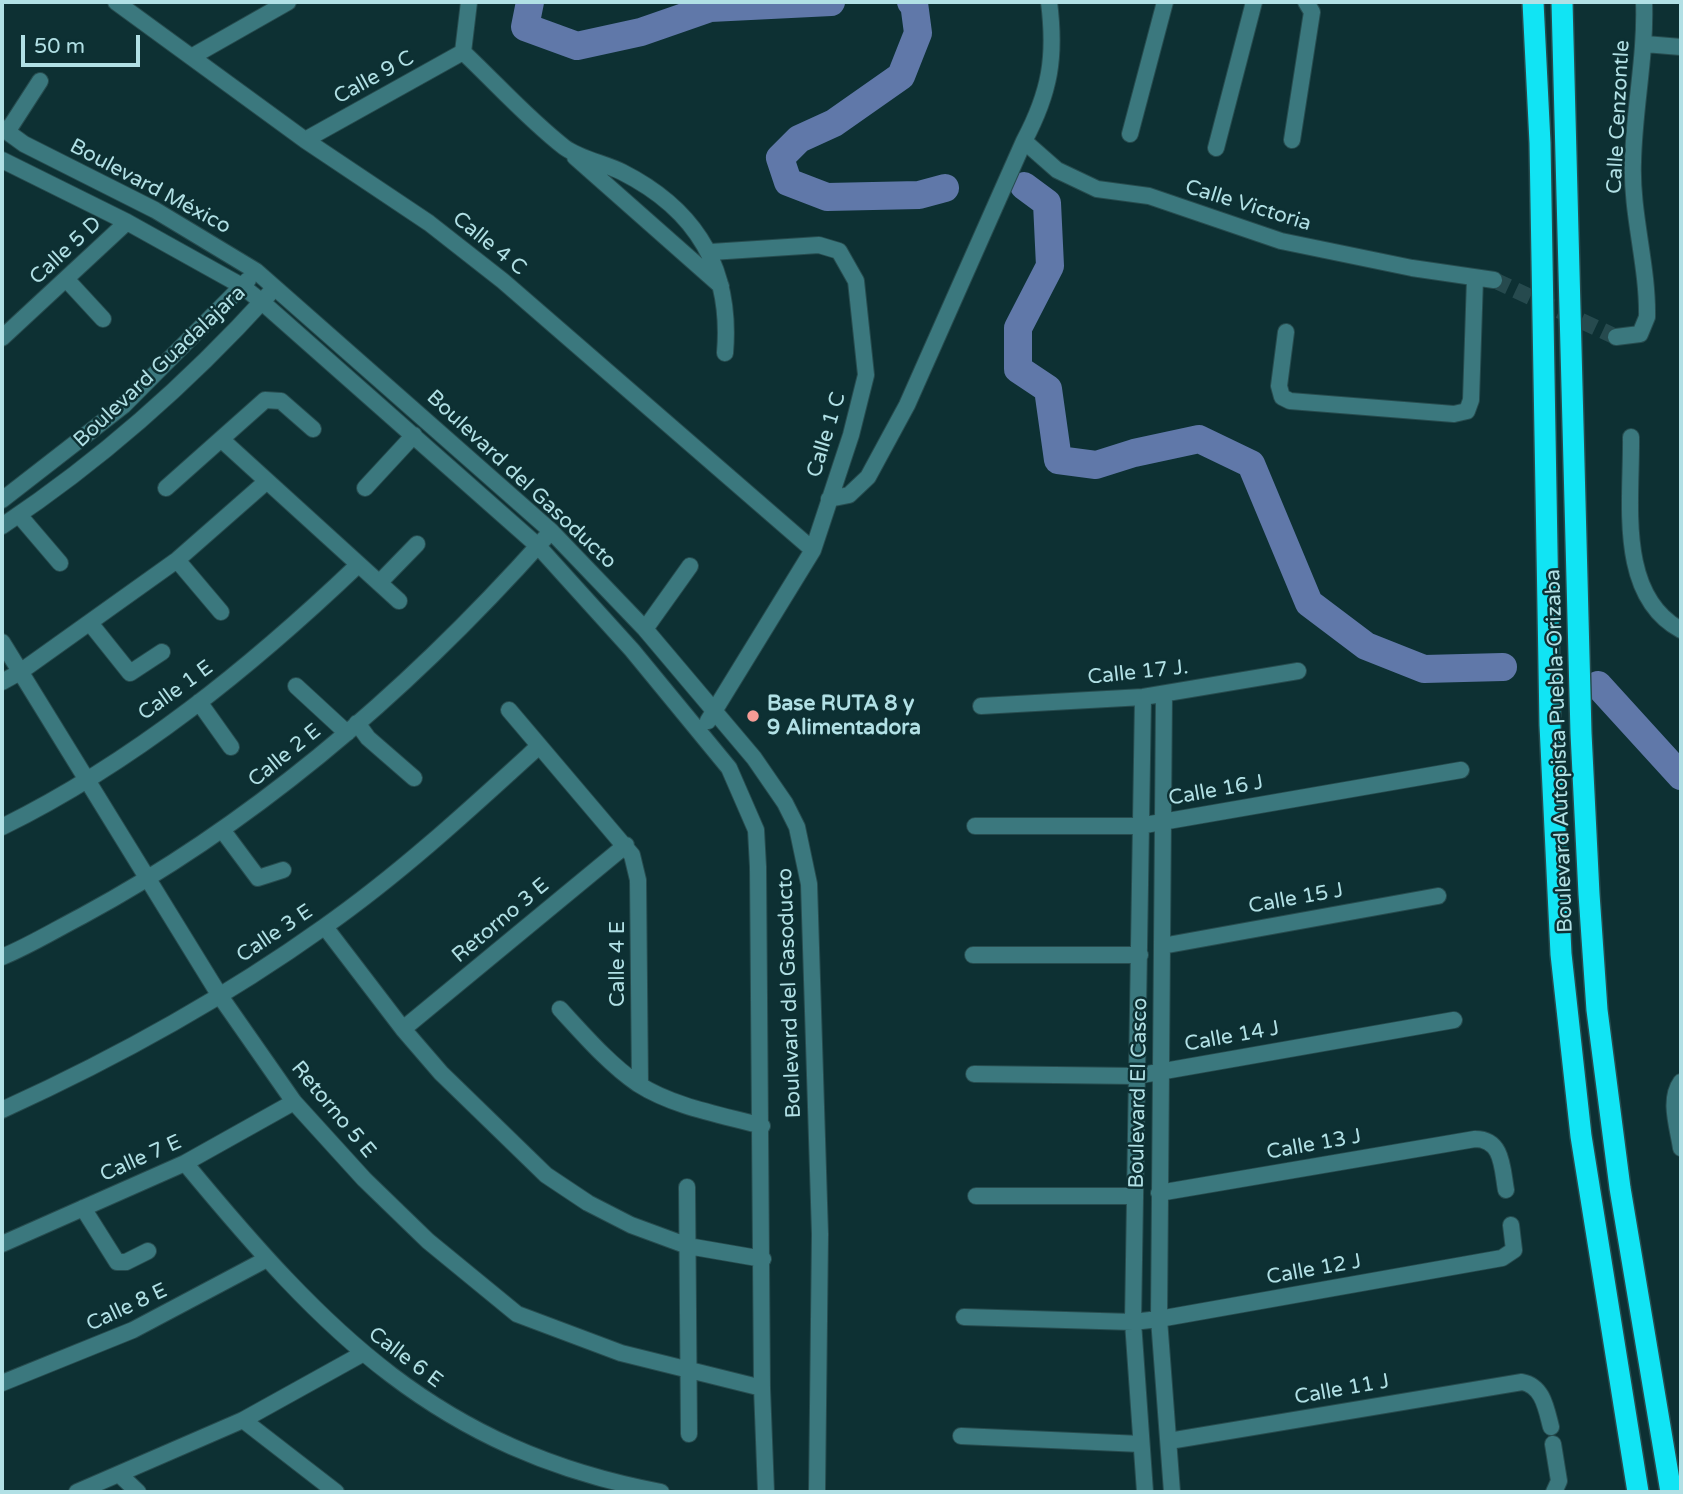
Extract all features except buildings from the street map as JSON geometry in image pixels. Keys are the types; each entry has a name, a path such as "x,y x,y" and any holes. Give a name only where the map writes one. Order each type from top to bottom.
{"highway":[{"name":"Boulevard Autopista Puebla-Orizaba","path":"1533,2 1540,144 1550,725 1561,954 1581,1136 1638,1492"},
{"name":"Boulevard Autopista Puebla-Orizaba","path":"1562,2 1581,733 1597,1010 1620,1188 1671,1492"}],"street":[{"name":"Calle 4 C","path":"116,2 306,139 429,223 503,281 813,550"},
{"path":"193,56 288,2"},
{"path":"469,2 463,52 720,286"},
{"path":"829,499 849,495 868,477 906,405 1024,141 1043,105 1049,72 1052,26 1049,2"},
{"path":"1130,134 1165,2"},
{"path":"1216,148 1254,2"},
{"name":"Calle Cenzontle","path":"1615,337 1640,334 1647,317 1633,196 1633,161 1645,44 1644,2"},
{"path":"1292,140 1312,12 1308,3"},
{"path":"1645,44 1681,47"},
{"name":"Calle 9 C","path":"306,139 463,52"},
{"path":"4,130 40,82"},
{"name":"Boulevard México","path":"4,130 24,144 155,211 256,271 276,286"},
{"name":"Calle Victoria","path":"1024,141 1057,170 1097,189 1149,197 1280,241 1412,268 1494,280"},
{"path":"3,164 24,144"},
{"path":"566,148 650,187 690,224 711,252 726,309 725,353"},
{"name":"Boulevard México","path":"3,164 127,222 242,286 262,302"},
{"name":"Calle 5 D","path":"2,338 67,281 127,222"},
{"name":"Calle 1 C","path":"700,731 715,713 813,550 852,435 866,375 856,281 839,251 819,245 711,252"},
{"name":"Boulevard Guadalajara","path":"2,500 122,406 256,271"},
{"path":"1286,332 1279,386 1282,397 1290,401 1454,414 1467,411 1471,400 1475,278"},
{"path":"67,281 103,319"},
{"name":"Boulevard Guadalajara","path":"2,526 139,422 276,286"},
{"name":"Boulevard del Gasoducto","path":"276,286 551,531 645,629 754,758 785,803 797,827 809,884 820,1234 817,1492"},
{"name":"Boulevard del Gasoducto","path":"262,302 538,546 700,731 729,768 756,830 762,1126 762,1388 766,1492"},
{"path":"166,488 265,400 281,401 313,429"},
{"path":"365,488 414,435"},
{"path":"1631,438 1632,546 1641,588 1650,604 1667,622 1681,630"},
{"path":"222,440 399,601"},
{"path":"2,682 177,560 267,481"},
{"path":"19,515 60,563"},
{"name":"Calle 2 E","path":"2,957 149,880 223,831 352,728 447,640 551,531"},
{"path":"379,583 417,544"},
{"path":"177,560 221,612"},
{"name":"Calle 1 E","path":"2,827 85,781 199,702 302,618 358,565"},
{"path":"645,629 690,566"},
{"path":"90,623 130,673 162,652"},
{"name":"Retorno 5 E","path":"2,642 85,781 220,996 294,1102 364,1179 428,1241 517,1314 621,1353 762,1388"},
{"name":"Calle 17 J.","path":"981,706 1143,697 1298,671"},
{"path":"296,686 368,738 414,778"},
{"name":"Boulevard El Casco","path":"1164,694 1159,1319 1172,1492"},
{"name":"Boulevard El Casco","path":"1143,697 1135,1196 1126,1322 1145,1492"},
{"path":"199,702 231,747"},
{"path":"509,710 626,845"},
{"name":"Calle 3 E","path":"2,1110 115,1056 220,996 325,927 440,836 539,746"},
{"name":"Calle 16 J","path":"975,826 1139,826 1461,770"},
{"path":"223,831 258,878 283,870"},
{"name":"Retorno 3 E","path":"403,1030 626,845"},
{"name":"Calle 4 E","path":"626,845 638,880 640,1085"},
{"name":"Calle 15 J","path":"1162,946 1438,896"},
{"path":"325,927 403,1030 440,1073 546,1175 588,1203 632,1225 688,1246 763,1259"},
{"path":"973,955 1140,955"},
{"path":"560,1009 593,1044 640,1085 709,1112 762,1126"},
{"name":"Calle 14 J","path":"974,1074 1136,1076 1454,1020"},
{"path":"1681,1082 1674,1092 1681,1148"},
{"name":"Calle 7 E","path":"2,1244 185,1163 294,1102"},
{"name":"Calle 13 J","path":"1159,1193 1475,1139 1487,1139 1500,1154 1506,1190"},
{"name":"Calle 6 E","path":"185,1163 265,1260 362,1354 460,1423 513,1450 563,1469 661,1492"},
{"path":"687,1187 689,1434"},
{"path":"976,1196 1135,1196"},
{"path":"83,1208 117,1262 126,1262 148,1251"},
{"name":"Calle 12 J","path":"964,1317 1126,1322 1159,1319 1502,1258 1514,1250 1511,1225"},
{"name":"Calle 8 E","path":"2,1384 134,1330 265,1260"},
{"path":"77,1492 243,1420 362,1354"},
{"name":"Calle 11 J","path":"1169,1441 1522,1382 1532,1384 1539,1390 1551,1427"},
{"path":"243,1420 336,1492"},
{"path":"961,1436 1141,1444"},
{"path":"1553,1444 1559,1481 1555,1492"},
{"path":"120,1475 138,1492"}],"waterway":[{"path":"530,2 525,27 577,46 641,32 710,8 831,2"},
{"path":"911,2 914,3 918,33 901,76 834,123 799,139 780,158 788,182 827,197 919,195 945,188"},
{"path":"1024,186 1047,203 1050,266 1018,328 1018,369 1048,389 1058,460 1096,465 1134,453 1199,439 1251,464 1309,603 1366,646 1424,669 1503,667"},
{"path":"1598,685 1681,776"}],"tunnel":[{"path":"1494,280 1616,337"}],"place":[{"name":"Base RUTA 8 y 9 Alimentadora","path":"753,716"}]}
